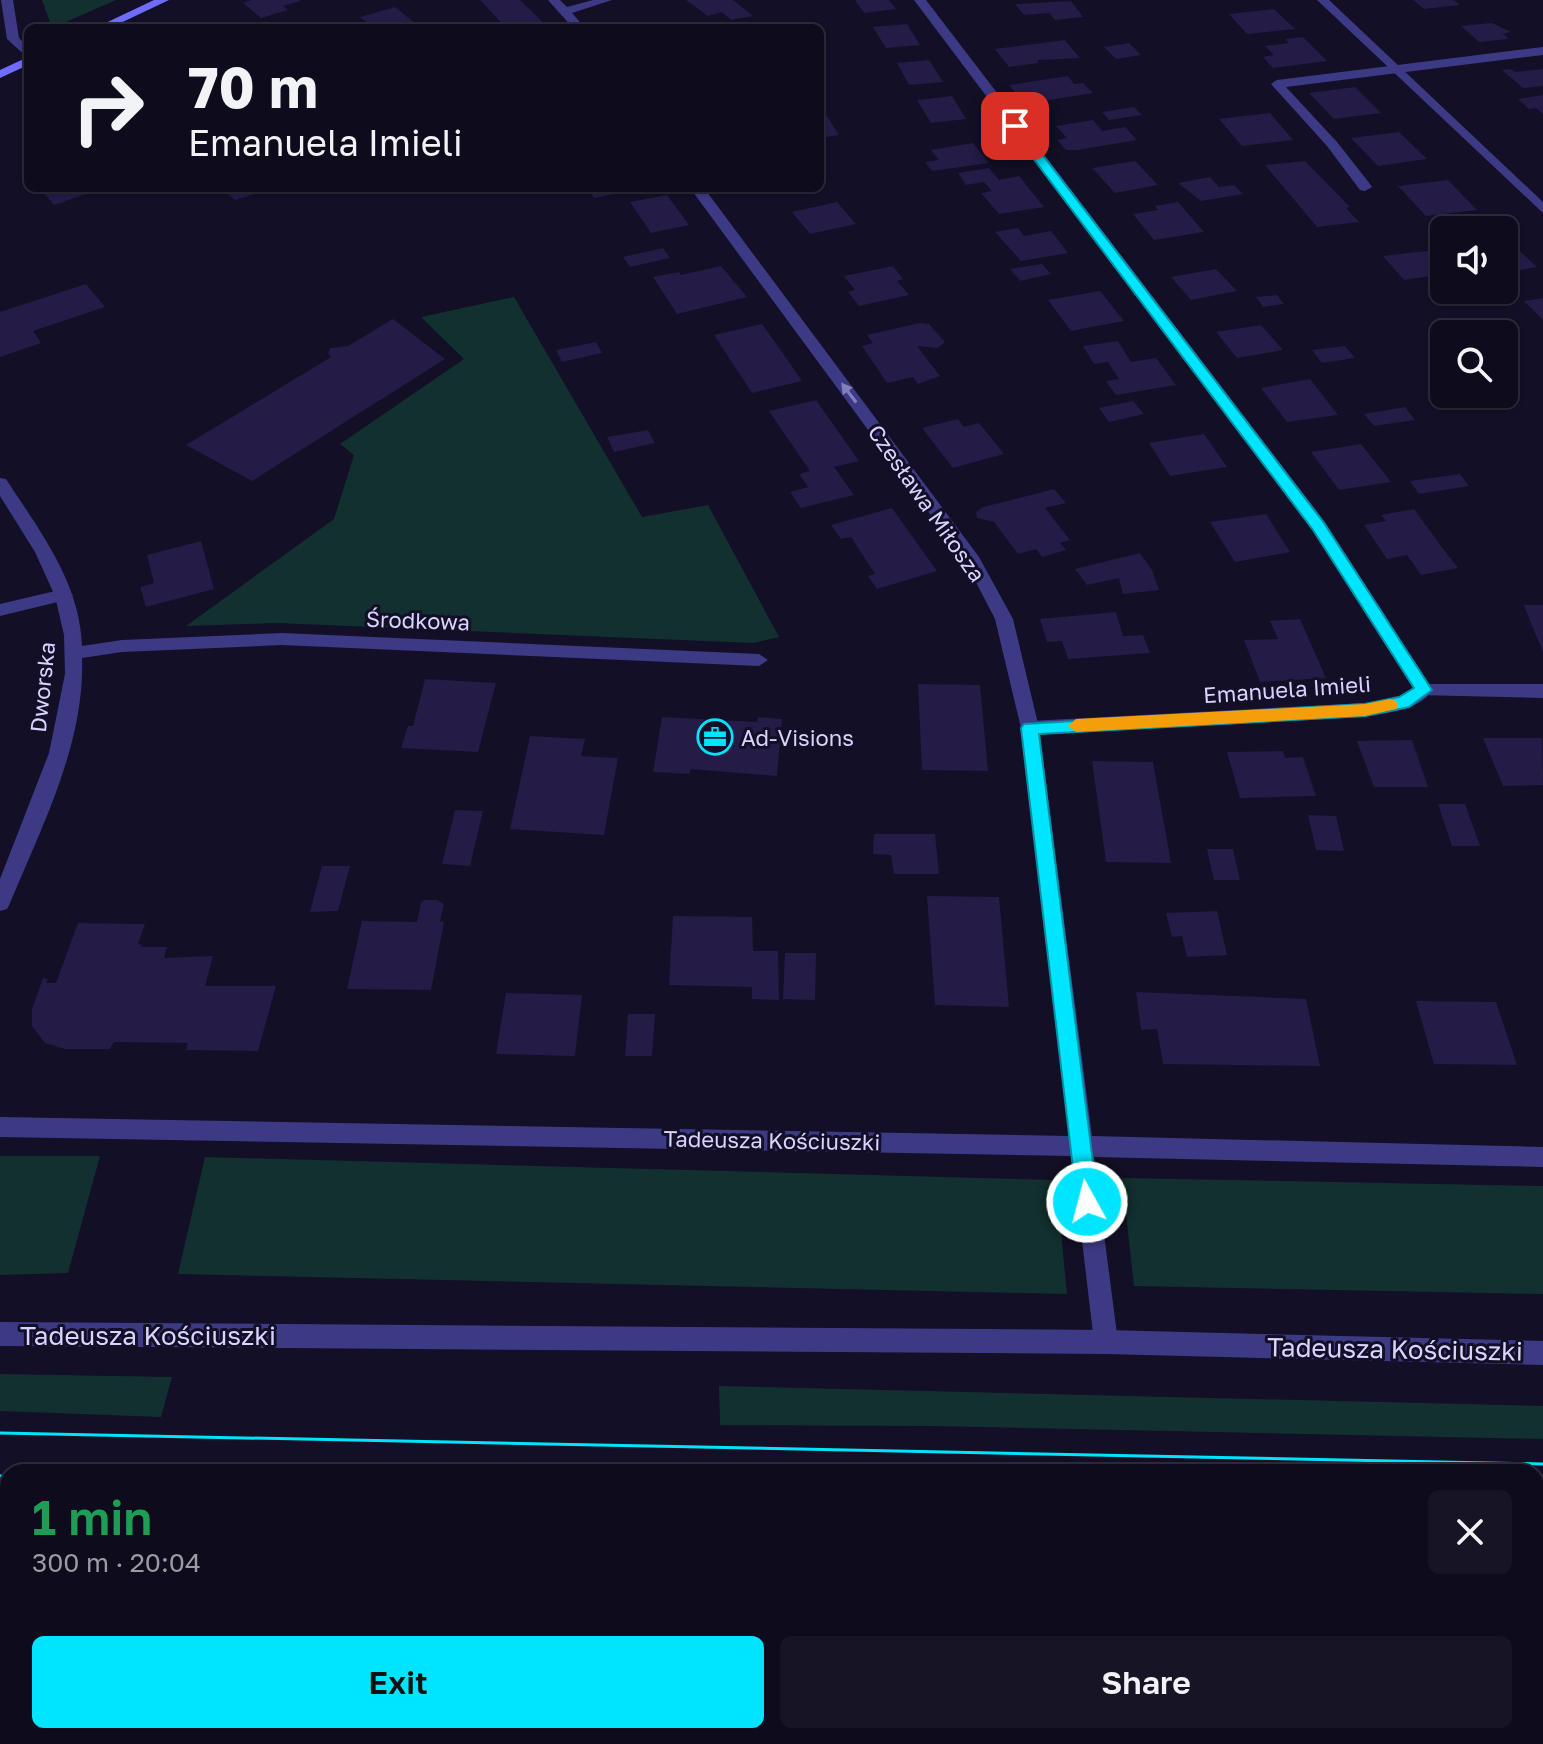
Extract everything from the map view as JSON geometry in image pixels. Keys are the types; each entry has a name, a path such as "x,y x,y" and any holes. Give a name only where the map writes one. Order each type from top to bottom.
{"main road":[{"path":"110,24 163,0"},
{"path":"0,74 24,63"}],"street":[{"path":"7,0 13,39 24,50"},
{"path":"554,0 576,24"},
{"path":"566,11 606,0"},
{"path":"920,0 1319,526 1424,690"},
{"path":"1323,0 1543,209"},
{"path":"0,43 13,39"},
{"path":"1365,187 1339,157 1333,145 1277,84 1543,51"},
{"name":"Czesława Miłosza","path":"700,192 973,561 1004,619 1030,728 1106,1342"},
{"name":"Dworska","path":"0,483 49,562 64,595 75,653 67,714 57,757 0,903"},
{"path":"0,610 64,595"},
{"name":"Środkowa","path":"75,653 138,644 282,639 759,660"},
{"name":"Emanuela Imieli","path":"1030,728 1365,710 1403,703 1424,690 1543,691"},
{"name":"Tadeusza Kościuszki","path":"0,1127 1543,1157"},
{"name":"Tadeusza Kościuszki","path":"0,1334 1106,1342 1543,1353"}],"green space":[{"path":"42,0 116,0 61,24 51,24"},
{"path":"514,297 642,517 708,505 779,637 753,643 277,623 186,626 334,519 354,455 340,444 464,359 421,317"},
{"path":"0,1156 100,1156 68,1273 0,1275"},
{"path":"205,1157 1056,1180 1067,1294 178,1274"},
{"path":"1122,1178 1543,1186 1543,1294 1134,1286"},
{"path":"0,1374 172,1377 161,1417 0,1411"},
{"path":"719,1386 1543,1406 1543,1439 930,1426 720,1425"}],"building":[{"path":"251,0 300,1 283,6 288,10 261,18 243,3"},
{"path":"480,0 520,0 545,24 502,24"},
{"path":"686,0 733,0 753,16 731,20 722,12 708,16"},
{"path":"855,0 889,0 896,9 864,13"},
{"path":"1413,0 1454,0 1460,5 1424,9"},
{"path":"1071,1 1083,17 1055,20 1049,13 1024,15 1015,4"},
{"path":"395,7 416,24 369,24 360,17"},
{"path":"1274,9 1295,29 1247,34 1229,14"},
{"path":"1492,23 1511,32 1503,34 1509,39 1479,42 1461,26"},
{"path":"907,24 920,45 886,48 873,27"},
{"path":"1303,37 1327,61 1273,68 1263,57 1274,55 1265,46 1289,43 1285,39"},
{"path":"1065,40 1080,58 1037,60 1039,63 1009,67 995,49"},
{"path":"1129,43 1141,55 1116,59 1104,47"},
{"path":"929,60 943,82 909,85 897,63"},
{"path":"1543,69 1543,86 1523,88 1502,70 1515,72"},
{"path":"1068,76 1074,84 1083,83 1093,93 1025,104 1009,85"},
{"path":"1355,87 1381,113 1334,119 1309,93"},
{"path":"1543,95 1543,114 1536,108 1529,109 1518,99"},
{"path":"952,96 966,119 931,123 917,100"},
{"path":"1134,107 1142,115 1109,120 1102,112"},
{"path":"824,111 827,116 839,135 824,137"},
{"path":"1270,113 1293,140 1242,146 1219,119"},
{"path":"1093,120 1102,131 1125,127 1137,140 1066,150 1057,140 1067,138 1056,126"},
{"path":"1399,132 1427,159 1378,166 1351,138"},
{"path":"973,143 989,163 932,171 925,162 939,160 931,150"},
{"path":"1135,161 1158,185 1115,193 1092,168"},
{"path":"1305,161 1350,207 1346,208 1359,222 1317,227 1265,165"},
{"path":"989,168 999,180 1019,176 1044,207 999,214 981,193 992,191 984,182 966,185 958,173"},
{"path":"1210,177 1219,187 1234,185 1243,194 1201,201 1178,183"},
{"path":"1448,180 1477,210 1426,216 1398,186"},
{"path":"43,192 86,194 54,205"},
{"path":"226,192 258,193 235,200"},
{"path":"590,192 624,192 594,198"},
{"path":"667,195 689,225 651,233 630,202"},
{"path":"837,202 856,224 810,234 792,212"},
{"path":"1178,202 1204,232 1154,240 1133,214 1158,210 1155,206"},
{"path":"1018,228 1024,236 1051,231 1068,253 1021,261 995,232"},
{"path":"663,248 670,258 630,267 623,257"},
{"path":"1518,249 1537,267 1518,270"},
{"path":"1430,251 1430,276 1404,280 1383,256"},
{"path":"1042,264 1051,274 1020,281 1010,269"},
{"path":"721,266 747,297 677,314 653,277 679,272 681,275"},
{"path":"893,266 903,279 897,281 909,295 859,306 848,292 855,290 844,276"},
{"path":"1216,269 1237,291 1191,300 1171,277"},
{"path":"86,284 105,307 33,331 41,343 0,357 0,312"},
{"path":"1100,291 1124,321 1071,331 1048,300"},
{"path":"1277,295 1284,304 1263,307 1256,297"},
{"path":"1543,298 1543,320 1524,301"},
{"path":"393,319 445,359 252,481 186,445 331,357 328,354 330,348 348,346"},
{"path":"919,323 929,324 945,342 938,348 917,346 940,376 918,384 913,377 887,383 862,346 873,343 867,335"},
{"path":"762,324 802,381 752,393 714,335"},
{"path":"1261,325 1283,350 1237,358 1216,332"},
{"path":"1118,341 1131,362 1156,358 1176,385 1116,395 1106,381 1119,379 1108,362 1094,364 1083,346"},
{"path":"596,342 602,353 562,362 556,350"},
{"path":"1345,346 1355,358 1322,363 1312,350"},
{"path":"1310,379 1338,415 1287,422 1261,388"},
{"path":"816,400 859,461 834,467 854,495 801,508 790,492 808,487 799,474 810,471 769,411"},
{"path":"1133,401 1144,414 1109,422 1099,408"},
{"path":"1405,407 1415,420 1374,426 1364,414"},
{"path":"958,419 964,427 979,423 1004,454 953,468 922,428"},
{"path":"648,430 655,443 614,452 607,437"},
{"path":"1204,434 1227,467 1170,476 1149,443"},
{"path":"1361,444 1391,482 1339,490 1311,452"},
{"path":"1460,474 1469,486 1419,494 1410,481"},
{"path":"1054,489 1066,503 1045,508 1070,540 1060,543 1066,550 1042,557 1036,549 1018,554 994,522 977,518 976,512 983,507"},
{"path":"892,508 937,571 877,589 868,576 875,574 851,537 841,539 831,525"},
{"path":"1414,509 1458,568 1421,575 1407,555 1387,559 1364,525 1386,521 1381,515"},
{"path":"1266,514 1290,552 1235,562 1210,522"},
{"path":"201,541 214,589 146,607 140,587 154,583 147,555"},
{"path":"1140,553 1152,570 1159,590 1123,594 1119,578 1087,585 1075,569"},
{"path":"1524,605 1543,605 1543,652 1530,621"},
{"path":"1116,612 1123,636 1143,635 1150,653 1068,659 1062,641 1047,642 1040,619"},
{"path":"1300,619 1326,678 1260,682 1244,640 1278,639 1270,621"},
{"path":"425,679 496,683 478,752 401,748 408,726 413,726"},
{"path":"918,684 980,685 988,771 922,770"},
{"path":"662,717 757,722 758,717 782,719 777,776 691,769 689,774 653,772"},
{"path":"530,736 585,739 581,756 618,758 604,835 510,829"},
{"path":"1483,738 1542,738 1543,785 1503,786"},
{"path":"1412,740 1428,787 1374,787 1357,741"},
{"path":"1283,751 1285,758 1303,757 1316,796 1240,798 1227,752"},
{"path":"1092,761 1153,762 1171,863 1106,862"},
{"path":"1438,804 1465,804 1480,846 1452,846"},
{"path":"455,810 483,811 470,866 442,864"},
{"path":"1308,815 1336,816 1344,851 1316,850"},
{"path":"874,834 935,834 939,874 894,874 891,855 873,854"},
{"path":"1207,849 1233,849 1240,880 1214,880"},
{"path":"322,866 350,866 338,911 310,912"},
{"path":"927,896 999,897 1009,1007 935,1005"},
{"path":"424,900 437,900 444,904 440,921 444,922 431,990 347,989 362,921 417,922"},
{"path":"1217,911 1227,955 1187,957 1182,936 1172,937 1166,913"},
{"path":"673,916 752,917 753,951 778,951 779,1000 752,999 752,987 669,985"},
{"path":"78,923 145,924 138,944 143,945 140,947 167,947 164,958 213,956 205,986 276,986 258,1051 186,1050 188,1043 114,1042 110,1049 65,1049 45,1043 32,1026 32,1009 43,978 48,979 46,983 56,983"},
{"path":"785,953 816,953 815,1000 783,999"},
{"path":"1136,992 1306,999 1320,1066 1163,1064 1157,1029 1141,1030"},
{"path":"506,993 582,995 575,1056 496,1054"},
{"path":"1416,1001 1496,1002 1517,1065 1434,1064"},
{"path":"628,1014 655,1014 652,1056 625,1056"}],"tram line":[{"path":"0,1433 1543,1464"}],"slow traffic":[{"path":"1076,726 1365,710 1390,705"}],"place":[{"name":"Ad-Visions","path":"715,737"}],"route":[{"path":"1015,126 1319,526 1424,690 1403,703 1365,710 1030,728 1087,1202"}]}
